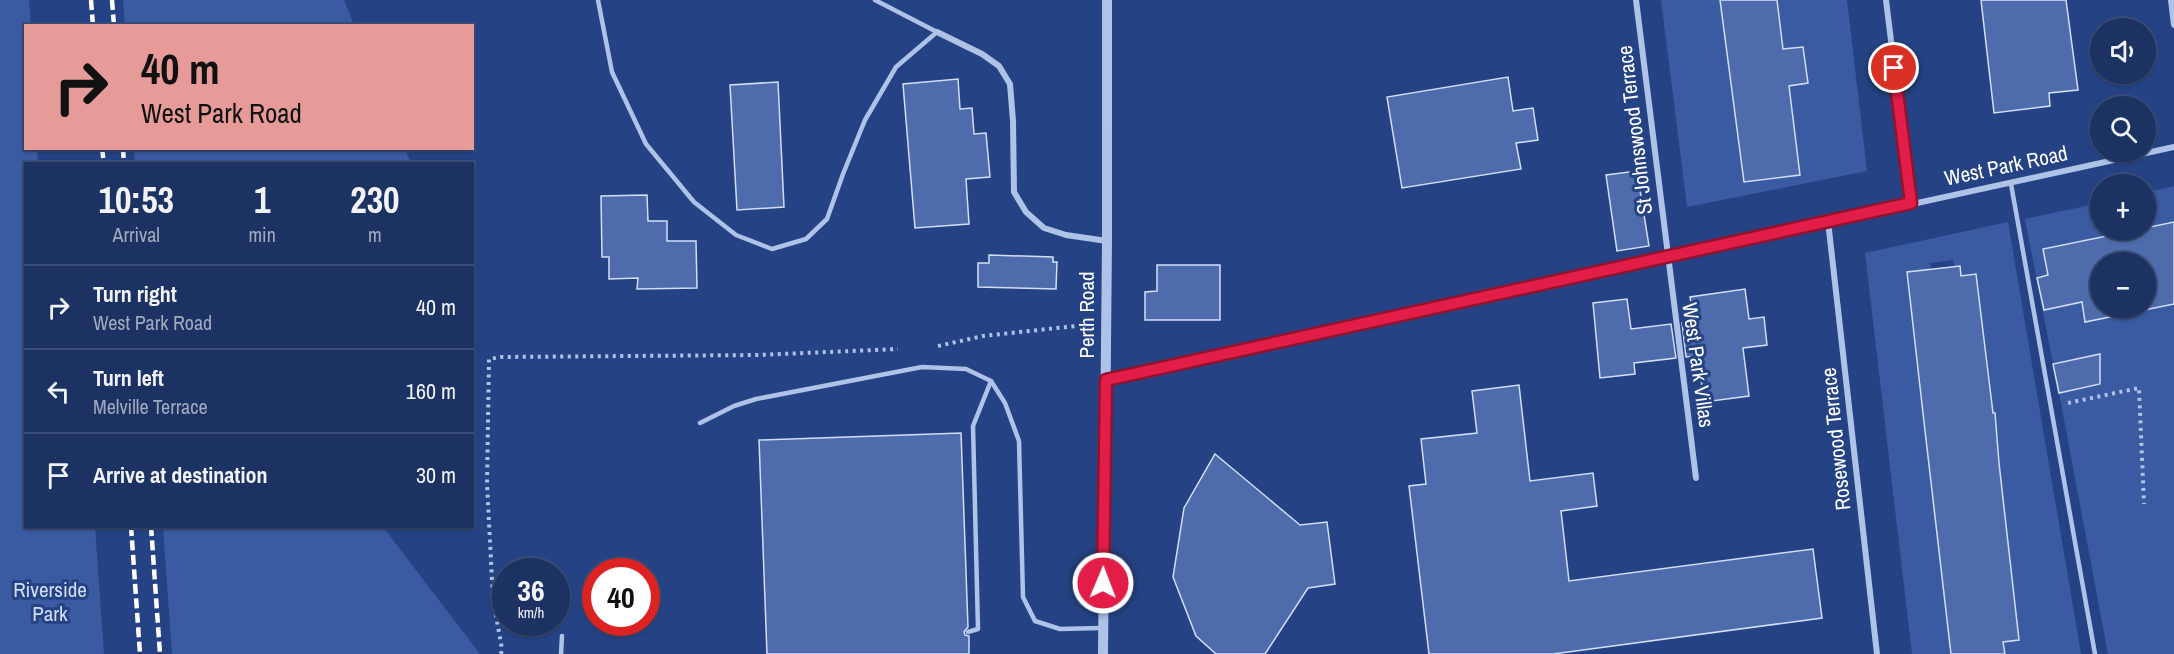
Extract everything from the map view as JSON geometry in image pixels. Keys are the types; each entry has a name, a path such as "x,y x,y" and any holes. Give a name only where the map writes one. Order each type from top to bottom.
{"street":[{"name":"Perth Road","path":"1103,654 1107,0"},
{"name":"St Johnswood Terrace","path":"1636,0 1667,257"},
{"path":"1886,0 1911,203"},
{"path":"2171,0 2174,25"},
{"path":"938,32 982,54 999,66 1010,84 1014,192 1026,212 1044,228 1066,235 1107,241"},
{"name":"West Park Road","path":"1106,380 2174,147"},
{"name":"Rosewood Terrace","path":"1828,221 1877,654"},
{"name":"West Park Villas","path":"1667,257 1696,478"}],"lane":[{"path":"598,0 612,72 646,144 694,202 736,235 772,249 806,239 827,219 865,120 896,67 938,32 875,0"},
{"path":"2011,183 2095,654"},
{"path":"700,423 734,406 756,399 922,367 966,369 991,381 1005,403 1019,441 1023,597 1035,621 1060,629 1102,628"},
{"path":"968,632 978,629 973,426 991,381"},
{"path":"561,654 562,636"}],"path":[{"path":"2050,407 2139,388 2144,504"}],"green space":[{"name":"Riverside Park","path":"0,0 29,0 31,24 24,24 24,150 37,150 38,162 24,162 24,528 95,528 104,654 0,654"},
{"path":"123,0 344,0 354,24 125,24"},
{"path":"1661,0 1847,0 1867,171 1687,207"},
{"path":"134,150 405,150 411,162 135,162"},
{"path":"2174,186 2174,654 2108,654 2059,393 2075,359 2053,364 2025,219 2090,205 2090,240 2156,240 2156,190"},
{"path":"2008,222 2081,654 2005,654 2004,642 2019,640 1976,274 1961,276 1960,267 1955,267 1953,260 1930,263 1931,270 1907,273 1951,654 1912,654 1865,253"},
{"path":"163,528 384,528 480,654 172,654"}],"building":[{"path":"1720,0 1777,0 1783,49 1803,47 1808,83 1789,86 1800,175 1744,182"},
{"path":"1981,0 2066,0 2078,90 2049,93 2050,106 1994,113"},
{"path":"1508,77 1513,111 1533,108 1538,140 1516,143 1521,169 1402,188 1387,97"},
{"path":"958,79 960,109 972,108 974,134 986,133 990,177 966,179 969,224 915,228 903,84"},
{"path":"778,82 784,207 737,210 730,85"},
{"path":"1637,171 1649,246 1617,251 1606,175"},
{"path":"647,195 648,221 667,221 667,241 696,241 697,288 637,289 638,278 609,279 609,257 602,257 601,196"},
{"path":"2174,222 2174,304 2156,308 2156,252 2090,252 2090,318 2105,318 2085,322 2082,302 2044,310 2037,278 2048,275 2043,249 2090,239 2156,240 2156,226"},
{"path":"989,255 1053,257 1053,262 1057,262 1056,289 978,287 978,263 989,263"},
{"path":"1157,265 1220,265 1220,320 1145,320 1145,292 1157,291"},
{"path":"1960,266 1961,276 1976,274 1993,413 1995,413 2019,640 2003,642 2005,654 1951,654 1924,422 1907,272"},
{"path":"1745,289 1749,319 1764,317 1767,345 1743,348 1749,396 1704,402 1698,356 1686,357 1682,323 1694,322 1690,297"},
{"path":"1627,299 1631,329 1671,324 1676,358 1634,363 1635,374 1600,378 1593,303"},
{"path":"2100,354 2100,384 2059,393 2053,364"},
{"path":"1519,385 1530,481 1593,473 1597,506 1561,511 1569,581 1813,549 1822,618 1553,654 1429,654 1409,486 1426,484 1421,439 1477,433 1472,391"},
{"path":"961,433 968,627 964,632 969,636 969,654 767,654 759,440"},
{"path":"1215,454 1300,525 1327,522 1335,584 1308,588 1265,654 1216,654 1196,636 1173,577 1184,508"}],"railway":[{"path":"91,0 93,24"},
{"path":"112,0 114,24"},
{"path":"102,150 104,162"},
{"path":"123,150 124,162"},
{"path":"131,528 140,654"},
{"path":"151,528 160,654"}],"route":[{"path":"1103,583 1106,380 1911,203 1894,68"}]}
